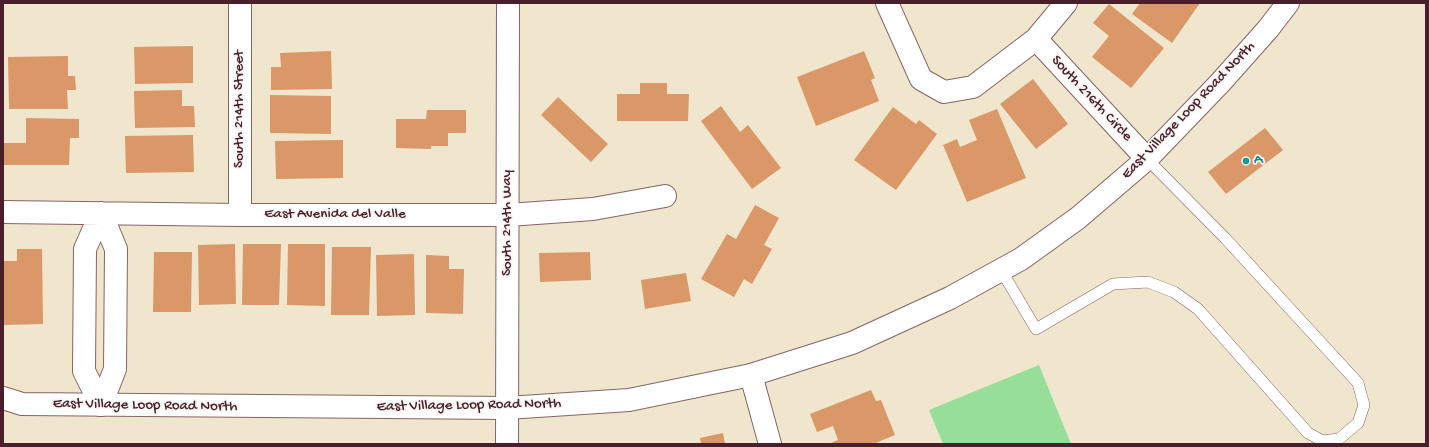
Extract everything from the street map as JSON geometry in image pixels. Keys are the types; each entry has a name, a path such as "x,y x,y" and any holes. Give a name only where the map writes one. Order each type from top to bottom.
{"street":[{"name":"South 214th Street","path":"240,3 240,215"},
{"name":"South 214th Way","path":"507,444 508,3"},
{"path":"887,3 921,79 944,92 973,87 1036,39 1066,3"},
{"name":"East Village Loop Road North","path":"9,405 507,408 629,400 751,375 852,343 950,298 1021,259 1078,218 1147,159 1220,83 1268,29 1288,3"},
{"name":"South 216th Circle","path":"1036,39 1147,159"},
{"name":"East Avenida del Valle","path":"3,212 240,215 508,215 593,209 665,196"},
{"path":"101,213 116,249 116,265 115,369 101,406"},
{"path":"101,213 85,249 84,370 101,406"},
{"path":"751,375 770,444"}],"lane":[{"path":"1001,270 1036,329 1113,284 1148,282 1174,292 1198,309 1308,433 1323,442 1339,439 1358,423 1364,405 1358,383 1225,238 1147,159"}],"green space":[{"path":"1039,365 1071,444 943,444 929,410"}],"building":[{"path":"1140,3 1200,3 1172,43 1132,14"},
{"path":"1109,4 1164,48 1131,88 1092,57 1109,36 1093,23"},
{"path":"193,46 193,83 135,84 134,47"},
{"path":"331,51 332,89 271,90 271,67 281,67 280,53"},
{"path":"864,51 875,78 871,80 879,101 816,126 797,77"},
{"path":"68,56 68,76 75,76 76,90 67,90 68,109 9,109 8,57"},
{"path":"1033,79 1068,124 1036,149 1000,104"},
{"path":"640,83 667,83 667,94 689,94 688,121 617,121 617,94 640,94"},
{"path":"182,90 182,106 194,106 195,127 135,128 134,91"},
{"path":"270,95 331,96 331,134 270,133"},
{"path":"558,97 608,144 591,162 541,115"},
{"path":"721,106 740,132 748,125 781,168 752,189 701,121"},
{"path":"893,107 916,124 919,120 937,134 896,190 854,160"},
{"path":"997,109 1026,178 967,202 943,145 957,139 960,147 977,140 969,120"},
{"path":"427,110 466,110 466,133 448,133 448,146 431,146 431,149 396,148 396,119 426,119"},
{"path":"26,118 79,119 79,138 70,138 69,165 4,165 4,143 26,143"},
{"name":"A","path":"1265,128 1283,150 1226,194 1208,172"},
{"path":"193,135 194,172 126,173 125,136"},
{"path":"343,140 343,178 276,179 275,141"},
{"path":"755,205 779,218 764,245 772,249 752,284 744,279 734,297 701,279 727,234 736,239"},
{"path":"235,244 236,304 199,305 198,245"},
{"path":"243,244 281,244 279,305 242,305"},
{"path":"288,244 325,244 325,306 287,305"},
{"path":"332,247 371,247 369,315 331,315"},
{"path":"17,249 42,249 43,324 3,325 3,261 17,261"},
{"path":"154,252 192,252 191,312 153,312"},
{"path":"590,252 591,280 540,282 539,253"},
{"path":"414,254 415,315 377,316 376,255"},
{"path":"426,255 449,256 449,269 464,269 463,314 426,313"},
{"path":"686,273 691,301 645,309 641,280"},
{"path":"871,390 876,401 881,400 895,435 873,444 832,444 831,443 838,440 833,426 817,432 810,414"},
{"path":"723,433 725,444 701,444 700,438"}],"place":[{"name":"A","path":"1246,161"}]}
